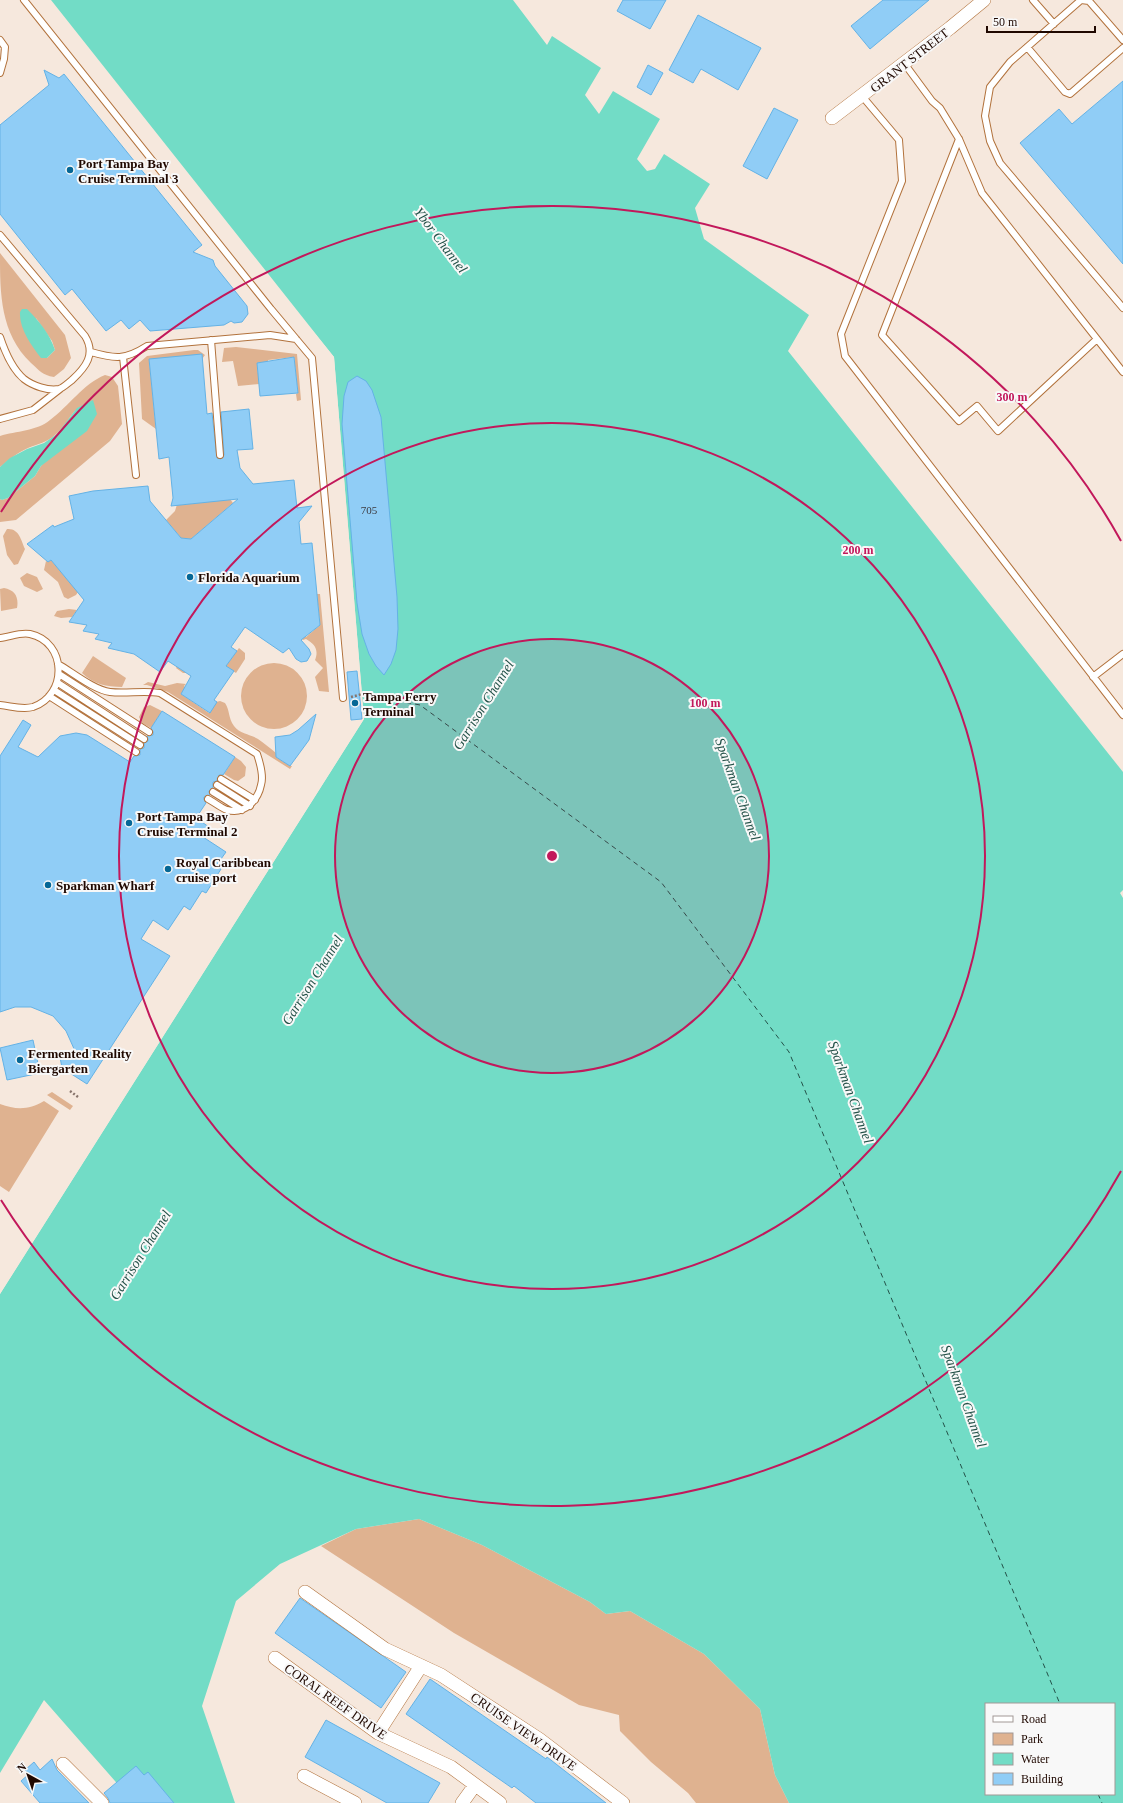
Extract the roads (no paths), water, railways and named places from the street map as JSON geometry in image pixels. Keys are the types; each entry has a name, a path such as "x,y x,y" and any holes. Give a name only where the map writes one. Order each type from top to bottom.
{"street":[{"name":"GRANT STREET","path":"832,118 904,64 984,0"},
{"name":"CRUISE VIEW DRIVE","path":"305,1592 385,1648 441,1675 539,1739 623,1803"},
{"name":"CORAL REEF DRIVE","path":"275,1658 378,1733 451,1768 500,1803"},
{"path":"378,1733 421,1666"},
{"path":"63,1764 102,1803"},
{"path":"304,1776 355,1803"},
{"path":"462,1803 475,1785"}],"lane":[{"path":"24,0 312,358 343,698"},
{"path":"1033,0 1054,24"},
{"path":"1123,40 1089,2 1082,0 1010,62 990,87 985,116 990,141 1000,163 1123,308"},
{"path":"0,40 5,47 4,59 0,73"},
{"path":"1027,47 1066,92 1070,94 1123,48"},
{"path":"904,64 932,101 940,108 959,139 982,193 1123,372"},
{"path":"862,96 899,140 902,181 841,334 845,356 1123,715"},
{"path":"959,139 882,335 959,421 977,406 998,431 1097,339"},
{"path":"0,235 85,336 89,342 91,352 89,361 81,371 32,410 0,419"},
{"path":"91,352 114,358 124,357 135,353 147,346 270,335 296,339"},
{"path":"0,337 10,360 24,379 35,386 60,389"},
{"path":"211,340 220,455"},
{"path":"124,357 136,475"},
{"path":"0,638 18,634 30,634 42,639 51,647 57,658 59,674 58,683 44,702 32,707 20,708 0,705"},
{"path":"1093,676 1123,654"},
{"path":"58,664 98,688 110,692 146,690 160,693 257,754 260,762 262,784 255,800 250,806 242,810 228,810 208,799"},
{"path":"59,674 149,732"},
{"path":"58,683 144,739"},
{"path":"54,690 140,745"},
{"path":"49,696 136,752"},
{"path":"250,806 219,782 255,800"},
{"path":"213,792 242,810"}],"water":[{"path":"51,0 513,0 547,45 552,36 601,68 585,95 599,114 613,91 660,119 637,159 647,171 655,169 664,154 710,184 695,208 704,239 809,315 788,351 1123,772 1123,890 1120,893 1123,898 1123,1803 789,1803 775,1775 760,1709 704,1654 630,1611 606,1614 590,1602 482,1545 419,1519 356,1529 280,1564 236,1601 202,1706 235,1803 138,1803 122,1789 44,1700 0,1773 0,1294 364,719 334,357"},
{"path":"22,309 27,309 44,328 50,339 55,350 47,358 41,358 26,336 20,318 20,312"},
{"path":"93,400 97,414 87,431 41,466 35,476 8,498 2,500 0,499 0,467 10,458 27,449 44,443 57,434 77,408"}],"place":[{"name":"Port Tampa Bay Cruise Terminal 3","path":"70,170"},
{"name":"Florida Aquarium","path":"190,577"},
{"name":"Tampa Ferry Terminal","path":"355,703"},
{"name":"Port Tampa Bay Cruise Terminal 2","path":"129,823"},
{"name":"Royal Caribbean cruise port","path":"168,869"},
{"name":"Sparkman Wharf","path":"48,885"},
{"name":"Fermented Reality Biergarten","path":"20,1060"}],"water label":[{"name":"Ybor Channel","path":"441,240"},
{"name":"Garrison Channel","path":"483,705"},
{"name":"Sparkman Channel","path":"738,789"},
{"name":"Garrison Channel","path":"312,980"},
{"name":"Sparkman Channel","path":"851,1092"},
{"name":"Garrison Channel","path":"140,1255"},
{"name":"Sparkman Channel","path":"964,1396"}]}
